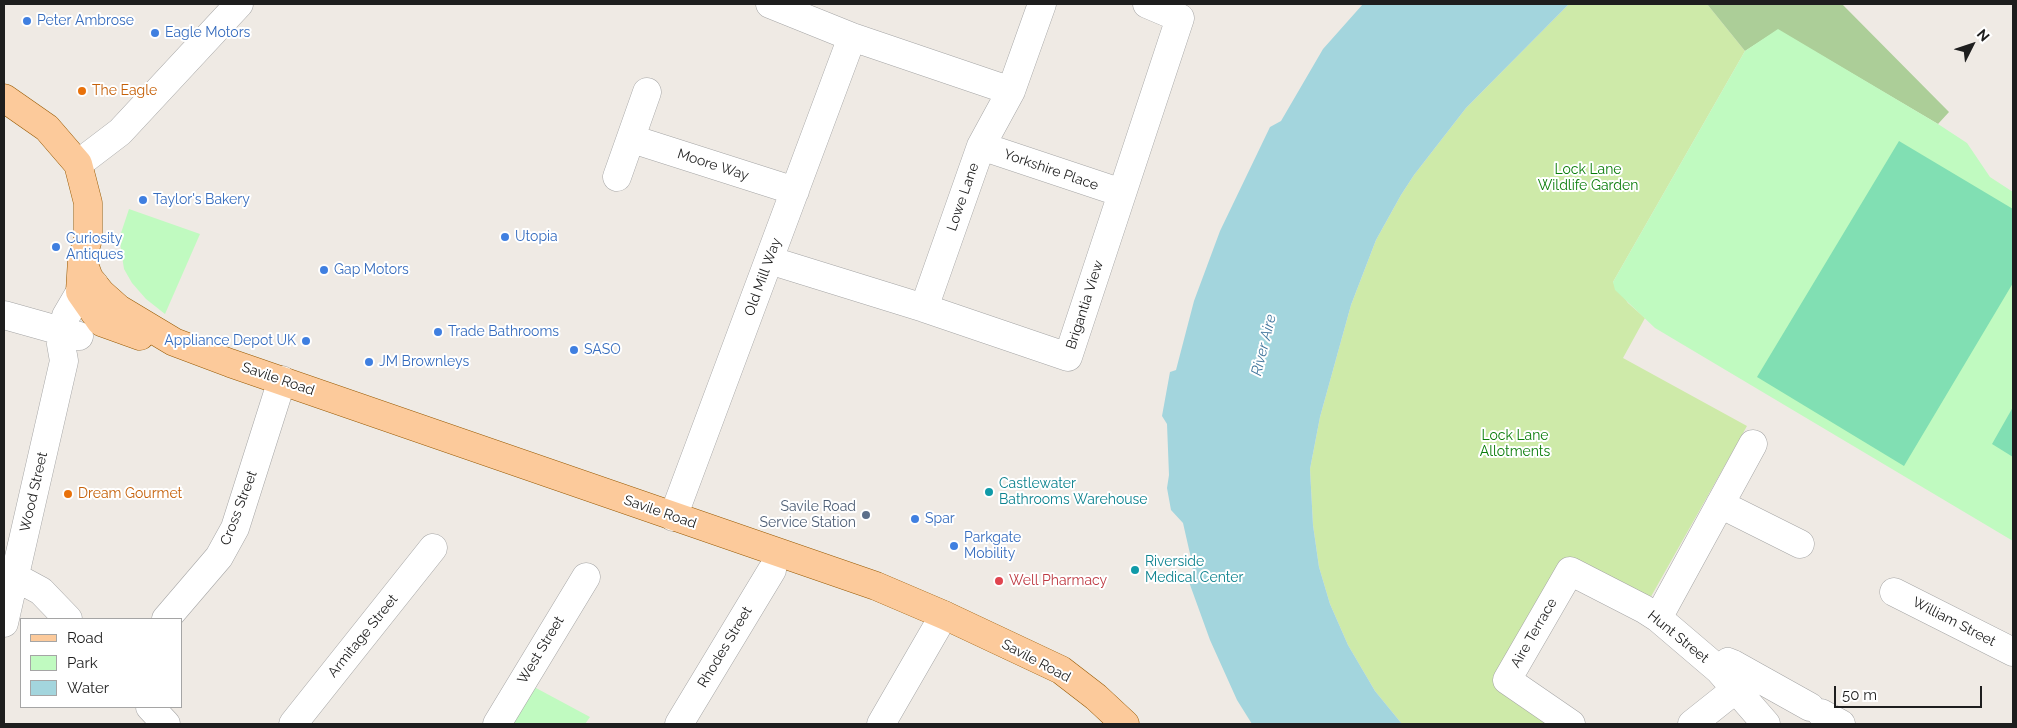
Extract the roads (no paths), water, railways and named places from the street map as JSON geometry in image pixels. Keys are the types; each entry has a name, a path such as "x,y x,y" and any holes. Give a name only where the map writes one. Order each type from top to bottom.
{"main road":[{"path":"4,98 47,128 78,164"},
{"name":"Savile Road","path":"78,164 88,204 88,239 82,259 101,322 138,336 174,342 876,586 944,615 1061,670 1096,697 1125,724"}],"street":[{"path":"78,164 120,132 239,4"},
{"path":"770,4 852,37 1011,91"},
{"name":"Lowe Lane","path":"924,308 980,146 1011,91 1042,4"},
{"name":"Brigantia View","path":"769,260 924,308 1068,357 1180,18 1147,4"},
{"name":"Old Mill Way","path":"673,517 852,37"},
{"path":"618,177 647,92"},
{"name":"Moore Way","path":"632,139 795,191"},
{"name":"Yorkshire Place","path":"980,146 1122,194"},
{"name":"Wood Street","path":"4,623 9,574 64,361 61,344 71,333 92,295"},
{"path":"4,315 71,333"},
{"name":"Cross Street","path":"167,618 219,557 235,528 282,380"},
{"path":"1658,618 1753,444"},
{"path":"1720,504 1800,544"},
{"name":"Armitage Street","path":"293,724 433,548"},
{"name":"Rhodes Street","path":"678,724 772,570"},
{"name":"Hunt Street","path":"1570,571 1658,618 1727,680"},
{"name":"Aire Terrace","path":"1570,571 1507,680 1571,724"},
{"path":"9,574 41,591 67,618"},
{"name":"West Street","path":"497,724 586,576"},
{"name":"William Street","path":"1894,592 2013,652"},
{"path":"881,724 944,615"},
{"name":"Hunt Street","path":"1727,680 1728,662 1824,715"},
{"path":"1692,724 1727,680 1766,724"},
{"path":"151,708 166,724"}],"water":[{"name":"River Aire","path":"1363,4 1569,4 1466,108 1414,175 1401,195 1376,240 1351,305 1320,417 1310,469 1313,525 1319,567 1330,604 1348,645 1375,691 1402,724 1252,724 1237,700 1210,640 1189,582 1193,567 1183,523 1171,510 1167,488 1169,475 1167,424 1162,416 1170,372 1176,370 1194,301 1220,231 1270,127 1281,121 1323,49"}],"place":[{"name":"Peter Ambrose","path":"27,21"},
{"name":"Eagle Motors","path":"155,33"},
{"name":"The Eagle","path":"82,91"},
{"name":"Taylor's Bakery","path":"143,200"},
{"name":"Utopia","path":"505,237"},
{"name":"Curiosity Antiques","path":"56,247"},
{"name":"Gap Motors","path":"324,270"},
{"name":"Trade Bathrooms","path":"438,332"},
{"name":"Appliance Depot UK","path":"306,341"},
{"name":"SASO","path":"574,350"},
{"name":"JM Brownleys","path":"369,362"},
{"name":"Castlewater Bathrooms Warehouse","path":"989,492"},
{"name":"Dream Gourmet","path":"68,494"},
{"name":"Savile Road Service Station","path":"866,515"},
{"name":"Spar","path":"915,519"},
{"name":"Parkgate Mobility","path":"954,546"},
{"name":"Riverside Medical Center","path":"1135,570"},
{"name":"Well Pharmacy","path":"999,581"}],"park label":[{"name":"Lock Lane Wildlife Garden","path":"1588,178"},
{"name":"Lock Lane Allotments","path":"1515,444"}]}
